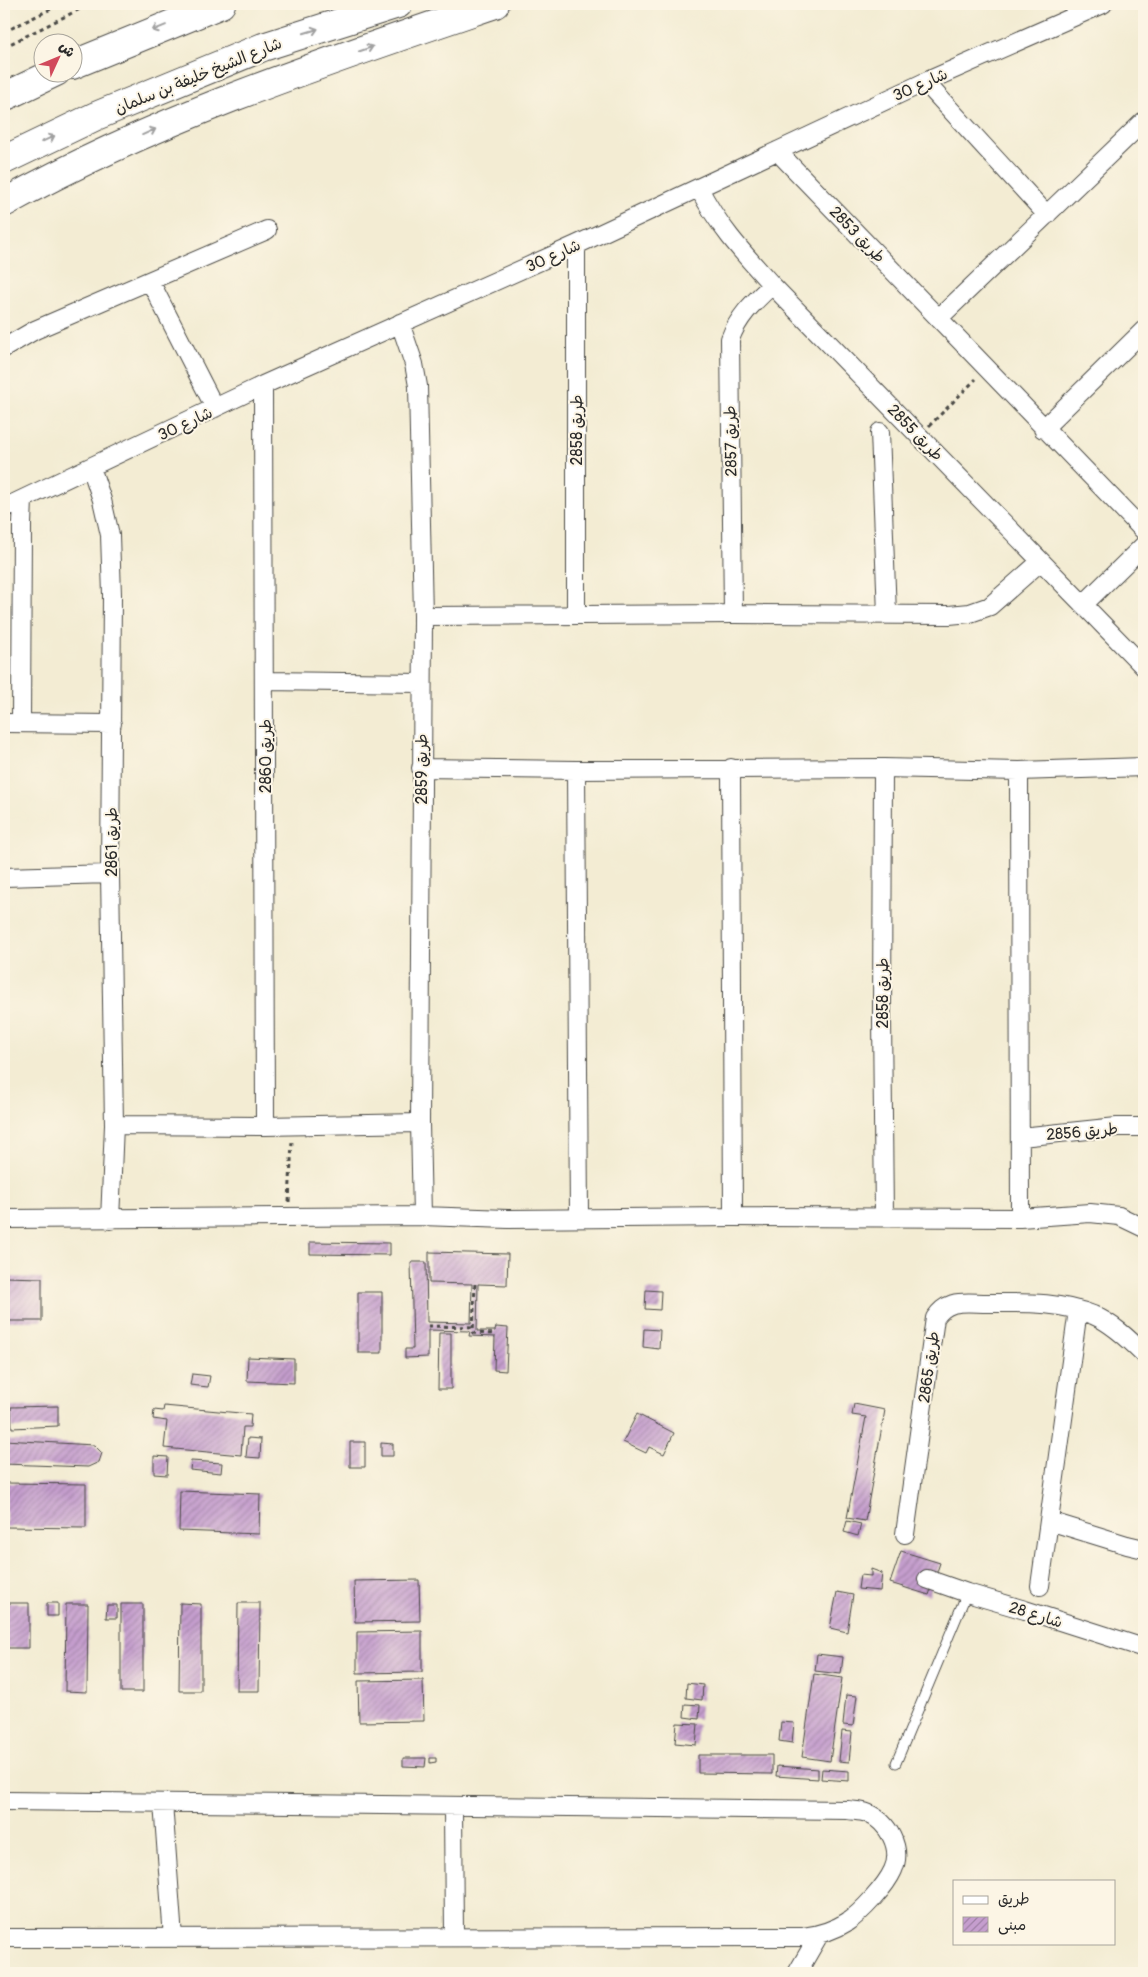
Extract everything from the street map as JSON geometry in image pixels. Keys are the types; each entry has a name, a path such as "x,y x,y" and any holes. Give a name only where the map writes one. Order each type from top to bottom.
{"highway":[{"path":"82,61 221,4"},
{"name":"شارع الشيخ خليفة بن سلمان","path":"4,160 96,116 262,47 398,4"},
{"path":"4,203 104,151 180,118 257,88 495,4"},
{"path":"4,97 35,82"}],"street":[{"name":"شارع 30","path":"4,508 264,385 576,245 925,82 1103,4"},
{"path":"925,82 1047,214"},
{"path":"939,318 1144,121"},
{"name":"طريق 2853","path":"777,151 1144,531"},
{"name":"طريق 2855","path":"700,188 708,207 719,223 772,285 1144,667"},
{"path":"4,348 35,330 266,230"},
{"name":"طريق 2858","path":"576,245 576,614"},
{"path":"150,281 215,408"},
{"name":"طريق 2857","path":"733,614 730,338 736,323 747,309 772,285"},
{"name":"طريق 2859","path":"400,323 414,364 418,386 422,616 420,1122 422,1216"},
{"path":"1044,428 1144,330"},
{"name":"طريق 2860","path":"264,385 265,1126"},
{"path":"880,432 887,614"},
{"name":"طريق 2861","path":"91,467 102,500 110,535 112,595 110,874 114,1125 110,1220"},
{"path":"23,499 12,723 112,724"},
{"path":"1084,604 1144,545"},
{"path":"422,616 576,614 949,615 970,613 990,606 1040,562"},
{"path":"265,682 421,683"},
{"path":"421,768 576,770 883,768 1019,771 1144,767"},
{"path":"731,768 733,1217"},
{"name":"طريق 2858","path":"883,768 882,1017 884,1217"},
{"path":"576,770 579,1218"},
{"path":"1019,771 1020,1218"},
{"path":"4,877 110,874"},
{"path":"114,1125 265,1126 420,1122"},
{"name":"طريق 2856","path":"1021,1137 1117,1127 1144,1127"},
{"path":"4,1219 110,1220 422,1216 508,1219 733,1217 1020,1218 1090,1213 1119,1216 1144,1228"},
{"name":"طريق 2865","path":"905,1534 935,1318 943,1308 954,1304 1023,1302 1078,1310 1110,1325 1144,1354"},
{"path":"1040,1586 1078,1310"},
{"path":"1049,1521 1144,1549"},
{"name":"شارع 28","path":"927,1579 967,1594 1144,1648"},
{"path":"4,1801 848,1810 866,1812 881,1821 892,1835 896,1853 893,1870 860,1912 848,1922 819,1935 803,1937 4,1938"},
{"path":"163,1802 173,1938"},
{"path":"452,1806 454,1938"},
{"path":"797,1973 819,1935"}],"lane":[{"path":"896,1763 967,1594"}],"path":[{"path":"4,32 60,4"},
{"path":"4,47 90,4"},
{"path":"919,435 987,368"},
{"path":"289,1218 292,1125"},
{"path":"475,1284 473,1334 495,1334"},
{"path":"428,1326 474,1327"}],"building":[{"path":"310,1242 390,1243 390,1255 310,1254"},
{"path":"429,1252 508,1254 507,1285 478,1284 477,1331 495,1331 496,1327 508,1328 506,1371 494,1370 495,1337 469,1336 470,1331 428,1330 428,1357 405,1358 405,1349 413,1349 411,1262 426,1262 427,1322 471,1323 472,1284 429,1283"},
{"path":"4,1277 42,1278 42,1321 4,1321"},
{"path":"646,1290 661,1291 660,1310 645,1309"},
{"path":"358,1292 382,1292 382,1353 358,1353"},
{"path":"644,1329 660,1330 659,1349 643,1347"},
{"path":"439,1333 451,1333 451,1389 438,1389"},
{"path":"248,1357 294,1359 294,1383 247,1381"},
{"path":"192,1374 210,1376 208,1387 190,1385"},
{"path":"854,1404 885,1410 865,1521 847,1518 866,1417 852,1415"},
{"path":"58,1406 58,1426 12,1428 11,1407"},
{"path":"164,1406 251,1414 250,1427 243,1427 241,1455 164,1448 167,1421 153,1419 154,1410 163,1411"},
{"path":"637,1414 674,1433 664,1454 649,1447 646,1453 623,1442"},
{"path":"248,1438 261,1439 260,1458 246,1457"},
{"path":"4,1440 94,1445 102,1453 99,1462 88,1467 4,1464"},
{"path":"350,1442 365,1442 365,1467 350,1467"},
{"path":"381,1443 393,1444 393,1456 381,1456"},
{"path":"154,1456 168,1457 167,1475 154,1474"},
{"path":"191,1461 222,1463 221,1473 190,1470"},
{"path":"6,1483 86,1484 86,1528 6,1527"},
{"path":"180,1491 260,1494 259,1534 179,1531"},
{"path":"847,1521 861,1524 858,1536 844,1532"},
{"path":"901,1551 940,1563 929,1595 890,1583"},
{"path":"871,1569 882,1573 880,1591 858,1589 860,1575 871,1576"},
{"path":"419,1580 420,1621 355,1622 354,1581"},
{"path":"837,1592 853,1595 847,1632 830,1628"},
{"path":"4,1603 29,1603 29,1648 4,1648"},
{"path":"47,1603 58,1603 58,1616 47,1616"},
{"path":"180,1603 201,1604 201,1691 179,1691"},
{"path":"238,1603 260,1603 259,1691 237,1691"},
{"path":"66,1604 88,1604 87,1692 65,1691"},
{"path":"121,1604 143,1604 143,1692 121,1692"},
{"path":"107,1605 117,1605 117,1618 106,1618"},
{"path":"422,1631 422,1672 357,1673 357,1632"},
{"path":"817,1654 843,1657 841,1674 815,1671"},
{"path":"814,1674 842,1678 830,1761 802,1757"},
{"path":"423,1680 424,1721 359,1722 358,1681"},
{"path":"687,1683 703,1685 702,1700 686,1698"},
{"path":"846,1695 857,1696 853,1726 843,1725"},
{"path":"685,1704 700,1705 699,1719 684,1717"},
{"path":"781,1722 794,1723 792,1743 779,1741"},
{"path":"677,1723 698,1724 696,1745 675,1743"},
{"path":"842,1731 852,1732 849,1762 839,1761"},
{"path":"698,1755 772,1755 772,1774 698,1773"},
{"path":"403,1758 426,1758 425,1767 403,1766"},
{"path":"430,1758 436,1758 436,1762 430,1763"},
{"path":"777,1766 818,1769 818,1779 776,1776"},
{"path":"822,1769 849,1771 849,1781 821,1779"}]}
